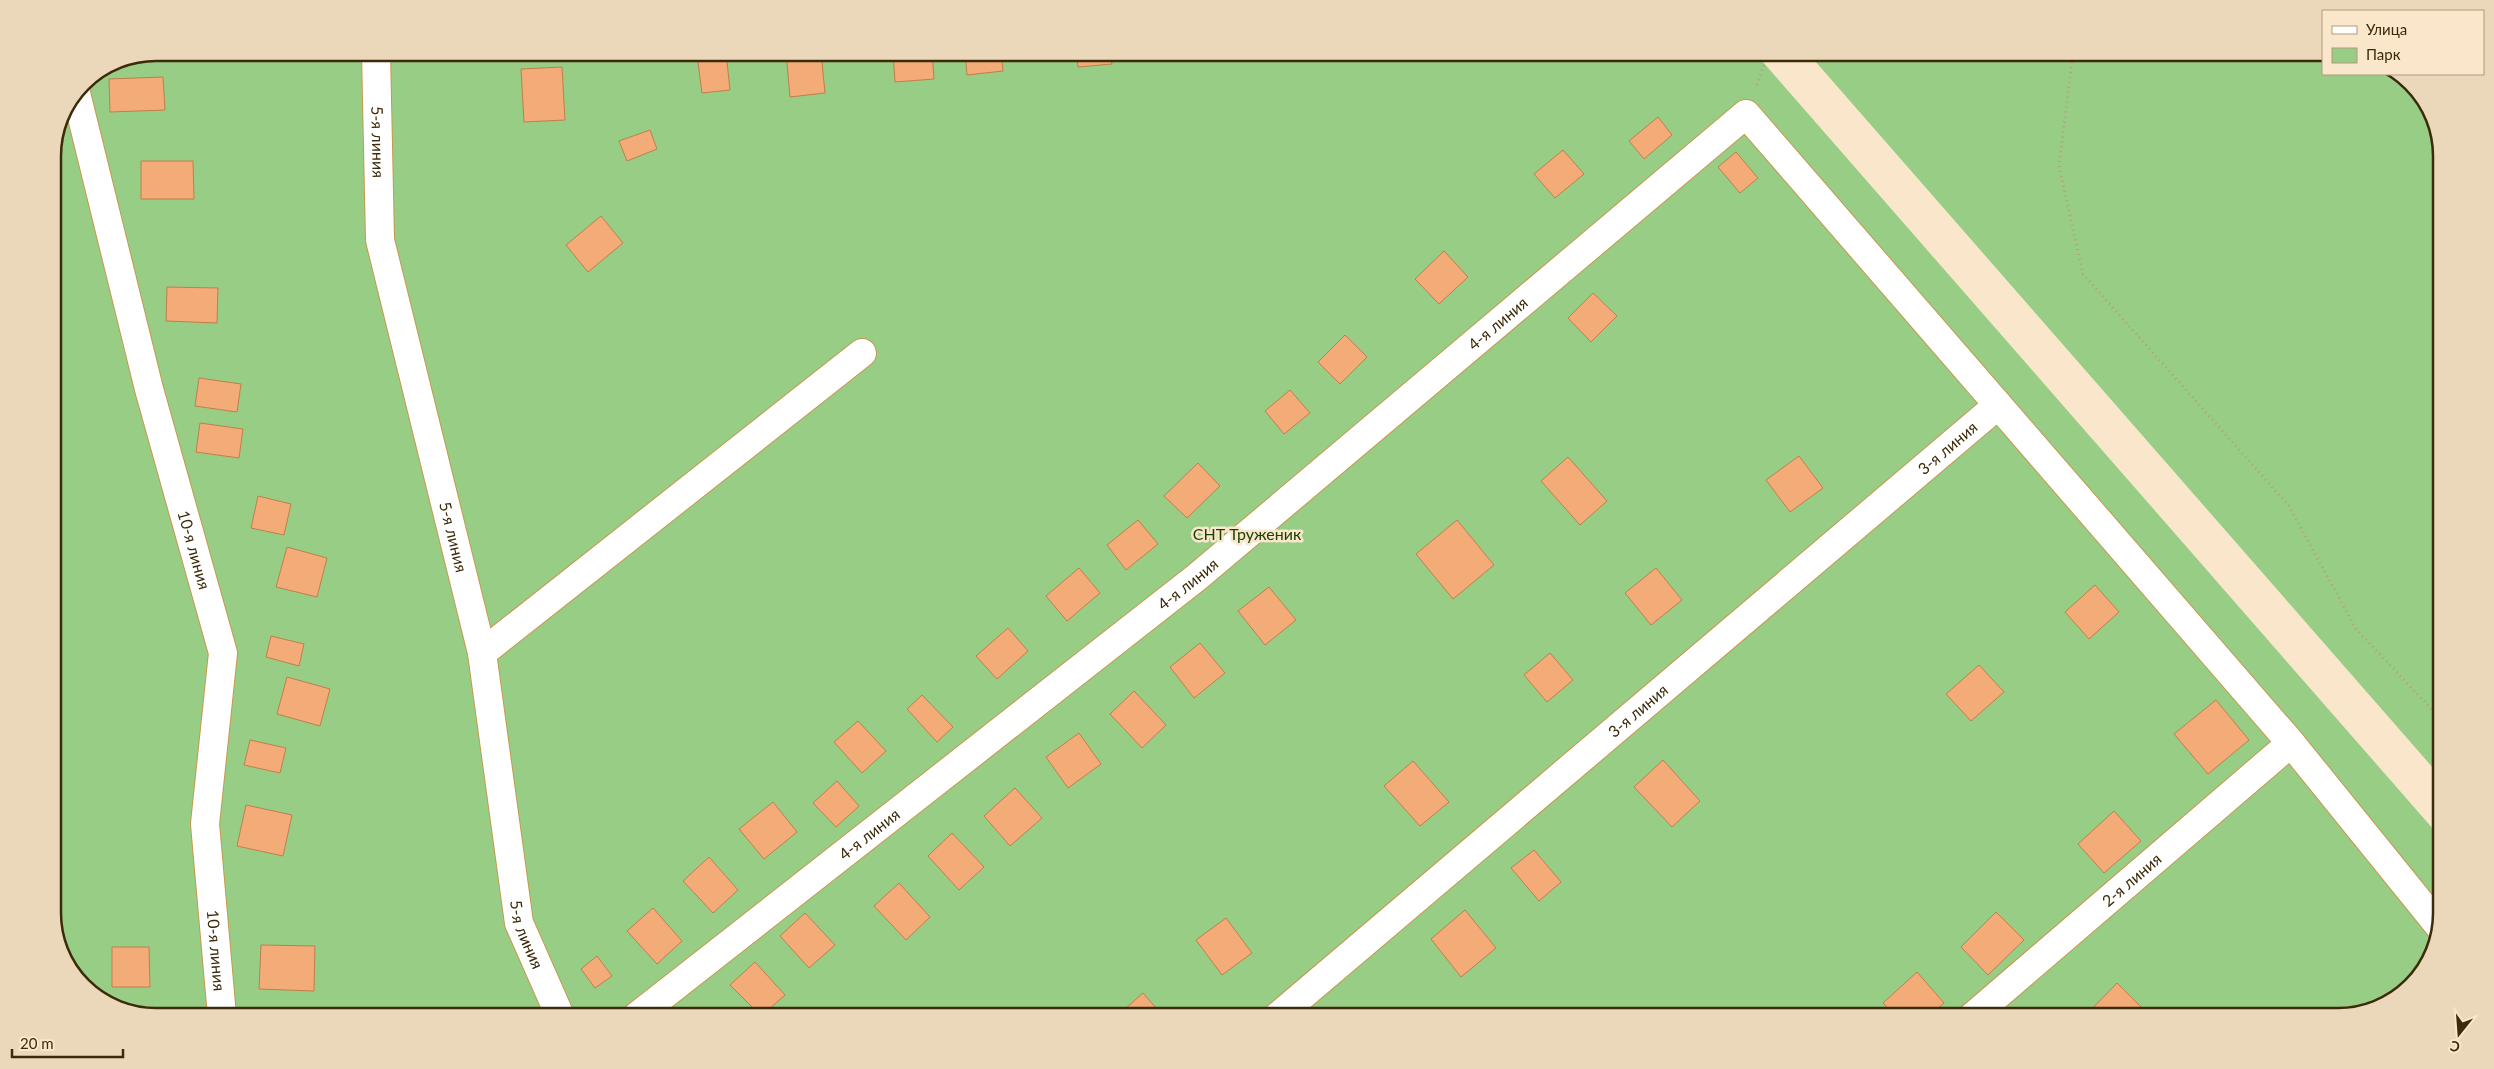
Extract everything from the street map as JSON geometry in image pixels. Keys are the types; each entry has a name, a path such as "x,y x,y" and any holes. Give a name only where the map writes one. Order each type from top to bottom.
{"street":[{"name":"5-я линия","path":"376,61 380,240 482,653 519,923 556,1008"},
{"name":"10-я линия","path":"78,102 149,389 223,653 205,824 221,1008"},
{"name":"4-я линия","path":"648,1008 1197,577 1746,114 1998,406"},
{"path":"482,653 862,353"},
{"path":"1998,406 2291,743 2433,918"},
{"name":"3-я линия","path":"1287,1008 1998,406"},
{"name":"2-я линия","path":"1982,1008 2291,743"}],"path":[{"path":"2072,61 2059,166 2083,274 2289,506 2356,629 2433,710"}],"green space":[{"name":"СНТ Труженик","path":"150,61 1762,61 2433,829 2433,913 2428,944 2413,971 2391,992 2363,1005 2338,1008 156,1008 131,1005 98,988 81,971 68,949 61,919 61,150 64,131 77,103 98,81 120,68"},
{"path":"1815,61 2322,61 2322,75 2387,75 2396,81 2413,98 2428,125 2433,150 2433,768"}],"building":[{"path":"698,61 727,61 730,90 702,93"},
{"path":"787,61 822,61 825,93 790,97"},
{"path":"894,61 933,61 934,79 895,82"},
{"path":"966,61 1002,61 1003,71 967,75"},
{"path":"1077,61 1112,61 1112,64 1078,67"},
{"path":"562,67 565,120 524,122 521,69"},
{"path":"163,77 165,110 110,112 109,79"},
{"path":"1658,117 1672,135 1644,159 1629,141"},
{"path":"650,130 657,149 627,161 619,141"},
{"path":"1563,150 1584,174 1555,198 1534,174"},
{"path":"1736,152 1758,178 1740,193 1718,167"},
{"path":"141,161 193,161 194,199 141,199"},
{"path":"601,216 623,243 588,272 566,245"},
{"path":"1444,251 1468,277 1439,304 1415,279"},
{"path":"167,287 218,288 217,323 166,321"},
{"path":"1593,293 1617,316 1591,342 1568,318"},
{"path":"1345,335 1367,357 1340,384 1318,362"},
{"path":"199,378 241,384 237,412 195,406"},
{"path":"1290,390 1310,413 1284,434 1265,411"},
{"path":"200,423 243,429 239,458 196,452"},
{"path":"1799,456 1823,488 1790,512 1766,480"},
{"path":"1568,457 1607,501 1580,525 1541,481"},
{"path":"1198,463 1220,486 1187,518 1164,496"},
{"path":"258,496 291,504 284,535 251,528"},
{"path":"1138,520 1158,544 1126,570 1107,545"},
{"path":"1457,520 1494,565 1453,599 1416,554"},
{"path":"287,547 327,558 317,597 276,587"},
{"path":"1079,568 1100,593 1067,621 1046,596"},
{"path":"1656,568 1682,600 1651,625 1625,593"},
{"path":"2095,585 2119,612 2089,639 2065,612"},
{"path":"1269,587 1296,620 1265,645 1238,611"},
{"path":"1008,628 1028,651 997,679 976,656"},
{"path":"271,636 304,644 299,666 266,657"},
{"path":"1200,643 1225,673 1194,698 1170,667"},
{"path":"1550,653 1573,680 1547,702 1524,675"},
{"path":"1979,665 2004,692 1971,721 1946,694"},
{"path":"287,677 330,689 320,726 277,714"},
{"path":"1134,691 1166,725 1142,748 1110,714"},
{"path":"922,695 953,727 937,742 907,709"},
{"path":"2216,700 2249,740 2208,774 2174,734"},
{"path":"858,721 886,751 862,773 834,742"},
{"path":"1079,733 1101,764 1068,788 1046,757"},
{"path":"250,740 286,748 280,773 244,765"},
{"path":"1663,760 1700,801 1672,827 1634,787"},
{"path":"1413,761 1449,802 1420,826 1384,786"},
{"path":"837,781 859,806 836,827 813,803"},
{"path":"1015,788 1042,818 1010,846 984,816"},
{"path":"773,802 797,832 764,859 739,829"},
{"path":"246,805 292,815 283,856 237,846"},
{"path":"2114,811 2141,841 2104,873 2078,844"},
{"path":"952,833 984,867 959,890 928,856"},
{"path":"1534,850 1561,882 1539,901 1511,868"},
{"path":"709,857 738,890 713,913 683,881"},
{"path":"899,883 930,917 906,940 874,906"},
{"path":"653,908 682,941 657,964 627,931"},
{"path":"1465,910 1496,948 1461,977 1431,939"},
{"path":"1996,912 2024,940 1988,975 1961,947"},
{"path":"805,913 835,945 809,968 780,936"},
{"path":"1226,918 1252,953 1222,975 1196,940"},
{"path":"261,945 315,946 314,991 259,989"},
{"path":"112,947 149,947 150,987 112,987"},
{"path":"597,956 612,976 595,988 581,969"},
{"path":"755,962 785,995 770,1008 753,1008 730,985"},
{"path":"1917,972 1944,1003 1938,1008 1888,1008 1883,1003"},
{"path":"2117,983 2142,1008 2093,1008"},
{"path":"1143,993 1156,1008 1126,1008"}]}
